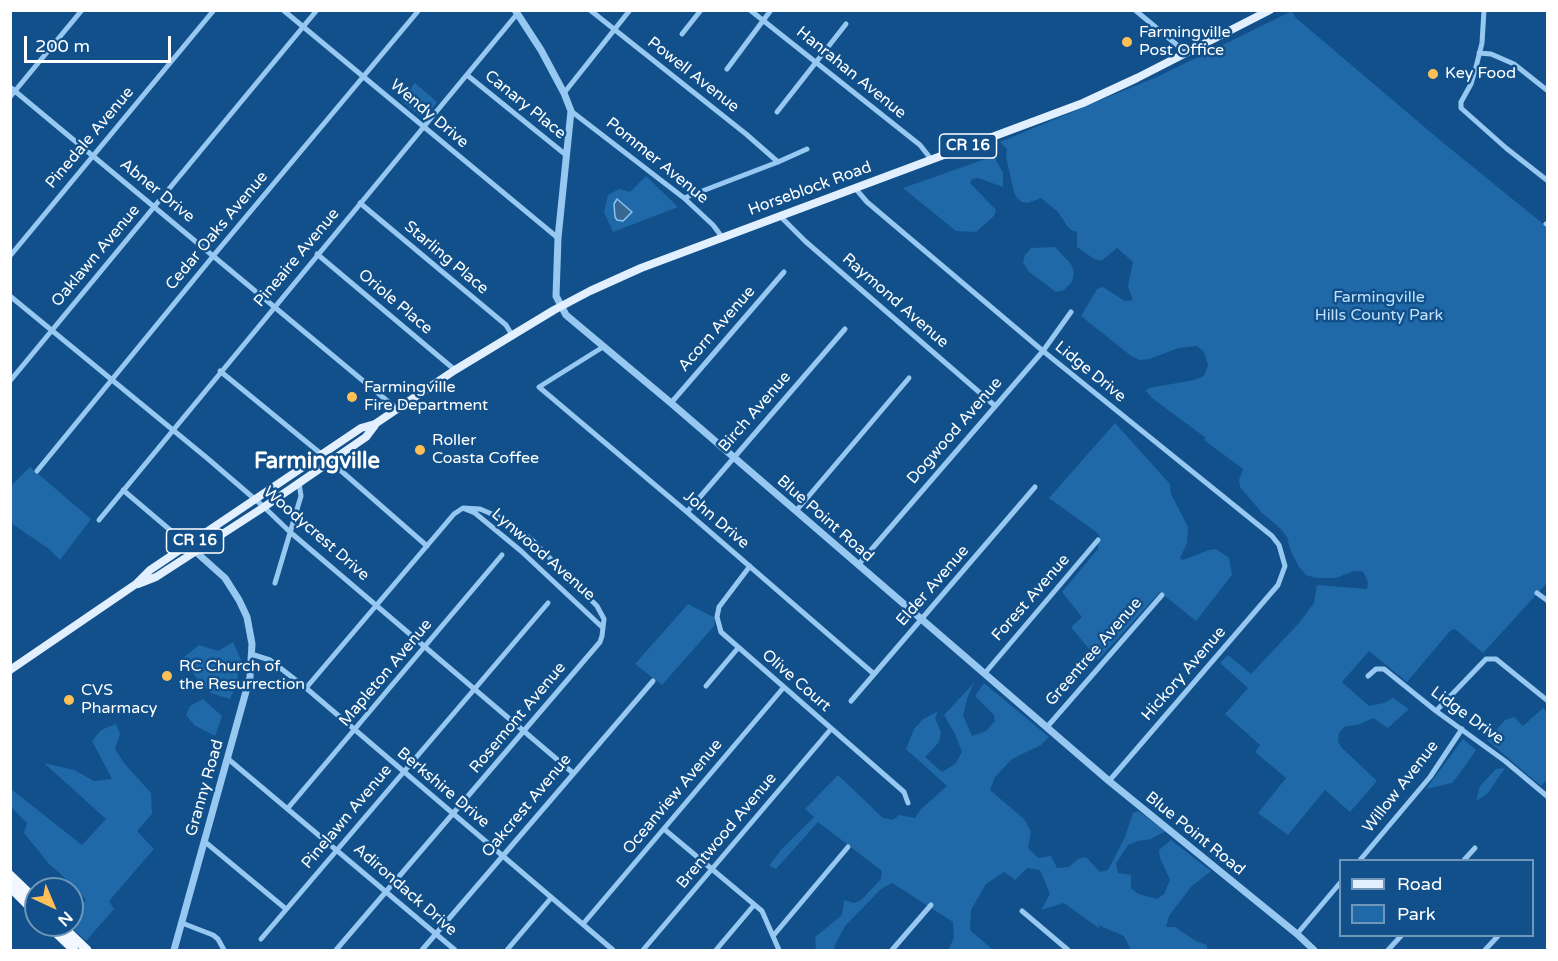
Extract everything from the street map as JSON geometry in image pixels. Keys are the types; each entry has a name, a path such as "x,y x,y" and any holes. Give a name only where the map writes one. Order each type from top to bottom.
{"highway":[{"path":"10,874 24,888"},
{"path":"10,887 24,901"},
{"path":"60,937 74,951"},
{"path":"73,937 87,951"}],"main road":[{"name":"Horseblock Road","path":"10,670 136,584 150,570 361,428 375,424 455,370 561,306 622,276 722,237 1083,103 1270,10"},
{"name":"Horseblock Road","path":"136,584 156,577 264,507 366,437 375,424"}],"street":[{"path":"10,98 82,10"},
{"name":"Pinedale Avenue","path":"10,256 214,10"},
{"name":"Wendy Drive","path":"284,10 558,238"},
{"name":"Oaklawn Avenue","path":"10,381 317,10"},
{"name":"Cedar Oaks Avenue","path":"37,471 213,255 419,10"},
{"name":"Powell Avenue","path":"590,10 778,162"},
{"path":"564,93 630,10"},
{"path":"682,34 701,10"},
{"name":"Hanrahan Avenue","path":"750,10 920,145 931,159"},
{"path":"727,69 771,10"},
{"path":"1135,10 1173,41 1185,54"},
{"path":"1484,10 1474,75 1461,102 1461,108 1548,181"},
{"path":"516,12 564,93 571,111 558,238 556,296 561,306"},
{"name":"Pineaire Avenue","path":"99,520 516,12"},
{"path":"777,112 846,24"},
{"path":"1479,53 1491,54 1514,64 1548,91"},
{"name":"Canary Place","path":"466,75 566,155"},
{"name":"Abner Drive","path":"10,87 397,409"},
{"name":"Pommer Avenue","path":"571,111 684,198 713,225 722,237"},
{"path":"684,198 807,149"},
{"name":"Lidge Drive","path":"855,188 867,202 1042,351 1272,536 1279,545 1285,566 1278,585"},
{"name":"Starling Place","path":"360,203 506,325 512,335"},
{"name":"Raymond Avenue","path":"780,216 805,241 994,405"},
{"name":"Oriole Place","path":"317,254 455,370"},
{"name":"Acorn Avenue","path":"671,403 784,272"},
{"name":"Woodycrest Drive","path":"10,296 256,500 290,532 573,773"},
{"name":"Blue Point Road","path":"561,306 566,315 921,620 1109,781 1297,934 1314,951"},
{"name":"Dogwood Avenue","path":"858,565 1042,351 1071,312"},
{"name":"Birch Avenue","path":"687,512 845,329"},
{"name":"John Drive","path":"603,347 539,387 874,675"},
{"path":"220,371 323,455 427,546"},
{"path":"796,511 909,378"},
{"path":"275,583 301,496 299,483"},
{"name":"Elder Avenue","path":"851,701 1035,488"},
{"path":"123,490 196,552"},
{"path":"306,688 454,514 463,508"},
{"name":"Lynwood Avenue","path":"463,508 475,513 521,551 602,627"},
{"name":"Lynwood Avenue","path":"463,508 480,509 499,517 531,538 597,606 604,619 601,639"},
{"name":"Forest Avenue","path":"985,673 1098,540"},
{"name":"Granny Road","path":"174,951 250,677 250,631 239,600 225,578 196,552"},
{"name":"Mapleton Avenue","path":"288,808 502,555"},
{"name":"Olive Court","path":"750,567 720,607 717,617 721,632 904,792 908,803"},
{"name":"Hickory Avenue","path":"1109,781 1278,585"},
{"path":"1537,593 1548,601"},
{"name":"Greentree Avenue","path":"1047,727 1162,595"},
{"name":"Pinelawn Avenue","path":"261,939 548,603"},
{"name":"Rosemont Avenue","path":"336,951 525,732 601,639"},
{"path":"706,686 738,648"},
{"name":"Berkshire Drive","path":"251,654 270,660 306,688 613,951"},
{"path":"1436,711 1486,659 1496,659 1548,701"},
{"name":"Lidge Drive","path":"1368,676 1376,669 1384,669 1436,711 1505,761 1548,797"},
{"name":"Oakcrest Avenue","path":"422,951 652,681"},
{"name":"Oceanview Avenue","path":"583,924 784,687"},
{"name":"Brentwood Avenue","path":"643,951 831,729"},
{"name":"Willow Avenue","path":"1362,859 1430,777 1462,729"},
{"name":"Adirondack Drive","path":"227,758 455,951"},
{"path":"664,829 762,911 779,951"},
{"path":"204,841 286,909"},
{"path":"773,936 848,847"},
{"path":"1466,859 1475,848"},
{"path":"1297,934 1339,885"},
{"path":"507,951 551,898"},
{"path":"716,951 754,905"},
{"path":"892,951 931,905"},
{"path":"1022,911 1068,951"},
{"path":"182,923 213,935 219,939 224,951"},
{"path":"1388,951 1400,937"},
{"path":"1485,951 1497,937"}],"green space":[{"name":"Farmingville Hills County Park","path":"1292,11 1296,18 1441,141 1547,227 1547,583 1483,653 1455,629 1451,630 1407,682 1369,651 1342,682 1369,706 1384,703 1393,698 1409,709 1388,728 1373,718 1360,724 1344,727 1339,733 1338,741 1341,747 1377,781 1350,812 1325,790 1288,835 1258,813 1286,778 1255,752 1260,745 1225,714 1248,688 1220,663 1228,655 1251,674 1299,623 1314,603 1317,585 1367,589 1366,577 1362,571 1354,571 1336,578 1316,578 1306,575 1299,567 1287,537 1281,529 1262,513 1240,487 1239,480 1243,469 1204,440 1206,438 1152,398 1146,391 1149,388 1204,376 1208,365 1204,352 1197,346 1179,348 1140,360 1131,356 1081,316 1097,289 1103,287 1125,301 1133,300 1128,286 1133,262 1117,248 1101,261 1094,259 1077,247 1077,232 1071,230 1058,212 1041,198 1028,203 1017,198 1006,157 1007,149 1000,142 1159,76"},
{"path":"415,83 437,102 426,116 421,117 401,100"},
{"path":"994,156 1003,173 1003,187 978,178 972,179 970,183 996,210 994,216 976,232 956,231 903,188"},
{"path":"646,176 678,207 613,232 604,212 608,195 619,189 630,192"},
{"path":"1055,247 1071,264 1074,273 1072,282 1064,290 1056,292 1028,271 1023,262 1031,248"},
{"path":"1115,423 1170,484 1171,494 1188,527 1187,543 1180,558 1183,560 1216,549 1229,558 1232,575 1196,621 1160,592 1098,660 1071,627 1082,617 1062,592 1098,549 1099,534 1049,498"},
{"path":"30,467 91,519 60,560 49,549 11,523 11,486"},
{"path":"688,604 715,618 714,626 662,685 635,664"},
{"path":"233,642 241,660 236,685 230,699 211,693 198,680 183,658 199,645 218,651"},
{"path":"974,683 963,715 972,736 986,731 995,721 994,715 975,696 984,683 1049,737 1041,745 1012,759 995,777 990,790 1024,819 1031,832 1028,848 1038,858 1051,856 1057,868 1069,867 1078,859 1086,857 1100,872 1108,870 1125,837 1133,813 1138,811 1166,831 1151,839 1128,845 1116,864 1118,873 1131,875 1131,888 1138,894 1157,899 1164,894 1170,880 1160,858 1159,850 1171,840 1211,871 1191,887 1169,916 1166,927 1175,927 1196,941 1207,945 1207,950 1131,950 1124,936 1098,925 1100,929 1064,903 1041,910 1050,894 1040,870 1027,868 1015,880 1004,872 986,884 971,910 970,930 993,950 948,950 954,938 953,922 892,883 881,889 845,926 834,947 836,950 816,950 815,937 842,915 844,900 854,903 861,900 881,879 882,871 818,822 776,869 769,866 781,850 814,817 805,809 838,775 883,818 893,820 899,815 915,818 921,809 947,786 906,749 914,729 922,720 938,711 935,718 941,732 939,742 925,757 942,772 955,764 962,752 944,715"},
{"path":"203,699 222,716 215,736 194,725 186,715 190,706"},
{"path":"1543,708 1547,712 1548,778 1541,786 1487,740 1505,720 1514,717 1523,726"},
{"path":"116,724 120,734 115,749 124,763 151,793 152,814 137,831 154,849 109,901 114,909 86,941 82,937 84,937 84,902 86,900 84,877 64,877 49,864 24,833 27,823 11,807 11,789 82,845 106,819 44,763 74,770 94,781 112,779 92,741 101,730"},
{"path":"1463,739 1476,750 1463,769 1452,783 1426,789"},
{"path":"1505,768 1488,793 1476,801 1480,786 1496,769"}],"shaded area":[{"path":"617,199 632,212 623,221 615,217 614,204"}],"place":[{"name":"Farmingville Post Office","path":"1127,42"},
{"name":"Key Food","path":"1433,74"},
{"name":"Farmingville Fire Department","path":"352,397"},
{"name":"Roller Coasta Coffee","path":"420,450"},
{"name":"RC Church of the Resurrection","path":"167,676"},
{"name":"CVS Pharmacy","path":"69,700"}],"district":[{"name":"Farmingville","path":"317,462"}]}
